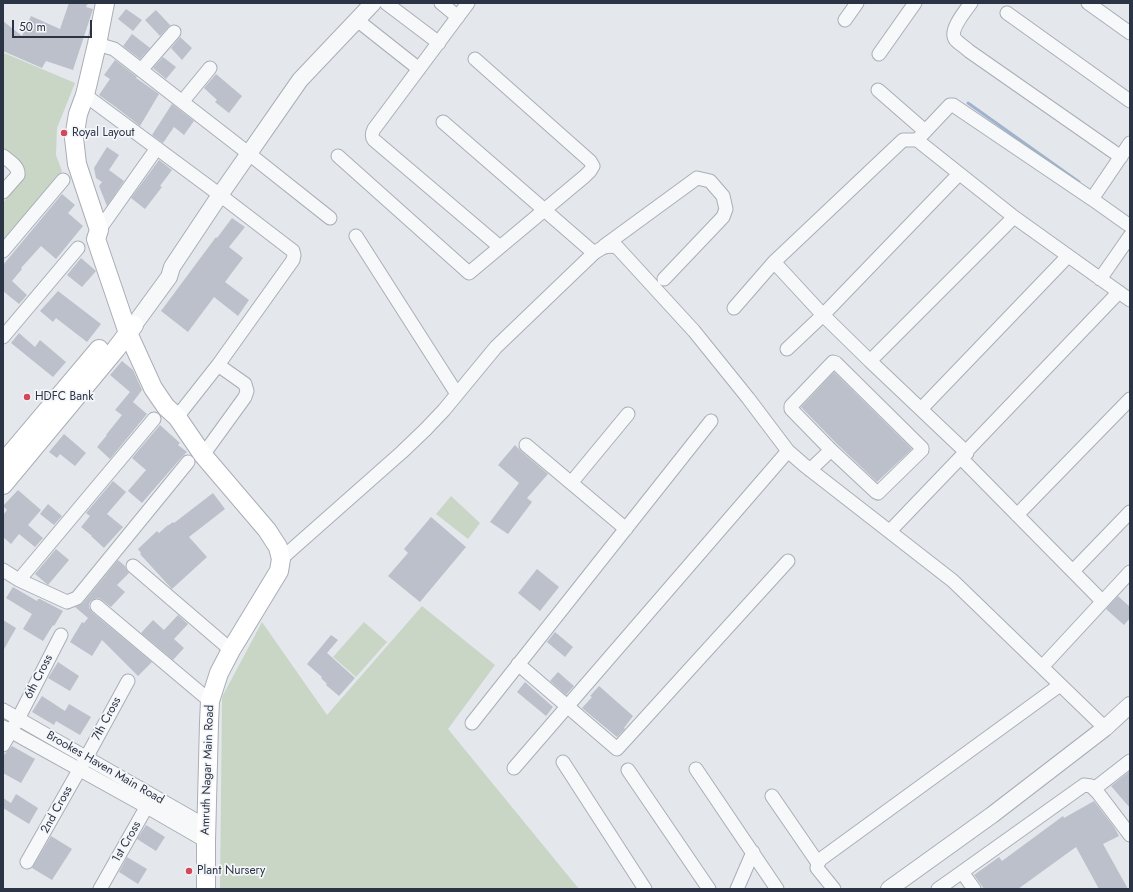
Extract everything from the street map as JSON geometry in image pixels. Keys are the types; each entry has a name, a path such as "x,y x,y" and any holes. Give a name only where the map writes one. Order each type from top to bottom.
{"main road":[{"path":"105,3 85,95 78,114 74,138 77,164 99,230 96,239 153,388 166,407 177,417 196,459 267,530 278,547 281,559"},
{"path":"3,463 129,323"},
{"path":"3,485 129,323"},
{"name":"Amruth Nagar Main Road","path":"206,889 210,701 219,673 231,650 279,571 281,559"}],"street":[{"path":"129,323 161,273 172,267 248,153 300,80 373,3"},
{"path":"386,3 439,43"},
{"path":"441,3 458,17"},
{"path":"468,3 374,129 372,137 500,247"},
{"path":"844,20 857,3"},
{"path":"879,54 915,3"},
{"path":"972,3 954,28 954,38 1121,157"},
{"path":"1088,3 1130,33"},
{"path":"1007,13 1130,101"},
{"path":"357,20 419,69"},
{"path":"142,70 174,32"},
{"path":"97,44 114,49 330,218"},
{"path":"338,156 469,273 585,176 593,166 590,161 475,59"},
{"path":"182,102 210,68"},
{"path":"878,90 959,174 1014,217 1130,300"},
{"path":"85,95 293,251 293,260 218,365 177,417"},
{"path":"734,308 774,262 903,140 921,136 950,105 953,105 1130,226"},
{"path":"443,122 545,210 599,250"},
{"path":"1092,199 1130,143"},
{"path":"99,230 157,148"},
{"path":"3,156 16,167 18,172 18,175 3,192"},
{"path":"787,349 823,315 959,174"},
{"path":"281,559 426,429 496,347 599,250 697,178 710,181 723,196 726,209 722,217 664,279"},
{"path":"3,251 63,180"},
{"path":"870,360 1014,217"},
{"path":"356,236 456,394"},
{"path":"1100,279 1130,236"},
{"path":"599,250 611,246 617,247 694,331 788,451 810,470 953,581 1105,728"},
{"path":"3,337 78,248"},
{"path":"921,409 1068,256"},
{"path":"774,262 823,315 921,409 1017,515 1102,601"},
{"path":"890,531 964,456 1119,292"},
{"path":"833,362 836,363 922,448 922,450 878,493 831,450 790,407 833,362"},
{"path":"3,570 19,580 67,602 77,598 196,459 245,397 247,392 245,384 218,365"},
{"path":"1017,515 1130,399"},
{"path":"571,483 628,414"},
{"path":"19,580 154,419"},
{"path":"472,723 711,421"},
{"path":"526,445 626,529"},
{"path":"810,470 831,450"},
{"path":"514,768 788,451"},
{"path":"1073,571 1130,512"},
{"path":"518,664 618,749 788,561"},
{"path":"133,566 231,650"},
{"path":"1042,667 1130,572"},
{"path":"97,606 210,701"},
{"name":"6th Cross","path":"3,745 7,729 18,719 61,635"},
{"name":"7th Cross","path":"86,758 128,681"},
{"path":"834,889 817,868 821,859 1060,685"},
{"path":"889,889 992,815 1105,728 1130,705"},
{"name":"Brookes Haven Main Road","path":"3,710 86,758 150,801 206,833"},
{"name":"Brookes Haven Main Road","path":"7,729 80,769 150,801"},
{"name":"2nd Cross","path":"27,862 86,758"},
{"path":"1094,789 1130,761"},
{"path":"563,762 646,889"},
{"path":"696,769 777,889"},
{"path":"628,770 709,889"},
{"path":"938,889 1084,785 1091,786 1098,792 1130,835"},
{"path":"772,796 818,863"},
{"name":"1st Cross","path":"100,889 150,801"},
{"path":"737,889 753,852"},
{"path":"962,872 974,889"}],"green space":[{"path":"4,53 75,83 57,128 56,155 62,171 3,241 3,203 19,183 23,174 23,167 3,150"},
{"path":"451,496 480,523 468,539 436,514"},
{"path":"422,606 495,665 448,729 579,889 220,889 222,697 262,622 327,715"},
{"path":"364,622 387,642 356,677 333,657"}],"building":[{"path":"69,3 88,3 86,7 93,9 73,70 46,61 42,68 3,51 3,21 22,36 31,16 60,29"},
{"path":"126,9 142,20 133,31 118,19"},
{"path":"156,10 170,25 160,36 145,20"},
{"path":"132,34 150,48 140,59 123,46"},
{"path":"180,37 192,48 182,60 171,48"},
{"path":"163,57 176,67 166,79 153,68"},
{"path":"115,60 137,77 136,78 159,94 140,126 99,95 110,79 104,75"},
{"path":"216,74 242,96 229,113 215,102 217,100 204,88"},
{"path":"172,104 194,121 184,135 174,127 163,143 152,135"},
{"path":"107,147 119,155 109,170 124,181 107,206 99,186 102,182 96,178 94,168"},
{"path":"159,160 172,170 160,186 162,187 145,209 131,198"},
{"path":"62,194 75,205 68,213 83,226 56,259 41,246 21,268 22,269 12,281 27,295 19,304 3,291 3,265"},
{"path":"232,218 245,227 229,247 243,258 225,282 249,300 238,316 214,297 188,332 161,311"},
{"path":"81,258 96,271 82,287 67,275"},
{"path":"58,291 101,324 87,342 56,318 53,322 40,311"},
{"path":"19,333 35,347 40,340 66,362 53,377 11,343"},
{"path":"122,361 133,370 142,390 133,402 147,414 110,459 97,447 122,415 115,410 130,392 110,375"},
{"path":"834,372 912,449 877,482 801,407"},
{"path":"160,425 180,443 178,445 187,452 142,503 128,491 146,470 132,458"},
{"path":"64,434 86,453 75,466 60,454 57,458 49,452"},
{"path":"515,445 548,474 527,498 532,502 508,534 490,522 519,483 498,465"},
{"path":"113,481 126,492 107,514 123,527 104,548 81,527 90,516 86,513"},
{"path":"18,490 41,510 28,525 43,538 35,547 19,534 11,544 3,537 3,515 7,510 3,506"},
{"path":"213,493 225,509 189,537 207,557 172,589 140,554 141,553 138,549 157,531 159,533 168,525 173,522 174,523"},
{"path":"48,504 62,516 54,525 40,514"},
{"path":"431,517 466,547 420,602 388,576 408,553 404,549"},
{"path":"56,549 69,560 48,585 35,574"},
{"path":"118,560 125,566 129,573 117,585 125,592 111,607 98,598 91,601 89,608 152,662 138,676 102,640 92,656 70,642 82,622 84,623 88,618 75,607 83,603"},
{"path":"537,569 559,587 540,611 518,593"},
{"path":"13,587 37,601 40,599 63,611 43,641 23,629 32,614 6,598"},
{"path":"1118,596 1130,607 1130,618 1124,625 1106,609"},
{"path":"178,615 188,624 174,639 184,648 173,660 141,633 153,620 164,630"},
{"path":"3,620 16,628 3,651"},
{"path":"555,632 573,647 565,657 547,642"},
{"path":"331,635 338,640 327,653 355,678 339,696 326,685 327,684 321,678 322,677 307,664"},
{"path":"58,662 79,676 70,691 48,678"},
{"path":"558,672 574,686 566,695 550,681"},
{"path":"525,682 553,707 546,716 517,692"},
{"path":"599,686 633,716 624,728 625,729 617,737 582,708"},
{"path":"42,696 65,711 69,704 91,717 80,735 56,721 54,725 32,712"},
{"path":"12,746 35,759 21,783 3,773 3,756"},
{"path":"1130,771 1130,808 1111,786"},
{"path":"16,794 38,808 29,824 3,808 3,798 11,803"},
{"path":"1094,801 1119,836 1103,844 1128,889 1099,889 1076,847 1018,889 984,889 974,875 999,857 1002,861 1063,816 1064,818"},
{"path":"146,825 165,837 156,851 137,839"},
{"path":"51,836 72,849 52,880 32,868"},
{"path":"127,857 147,869 138,884 119,872"}],"waterway":[{"path":"968,103 1079,182"}],"place":[{"name":"Royal Layout","path":"64,133"},
{"name":"HDFC Bank","path":"27,397"},
{"name":"Plant Nursery","path":"189,871"}]}
